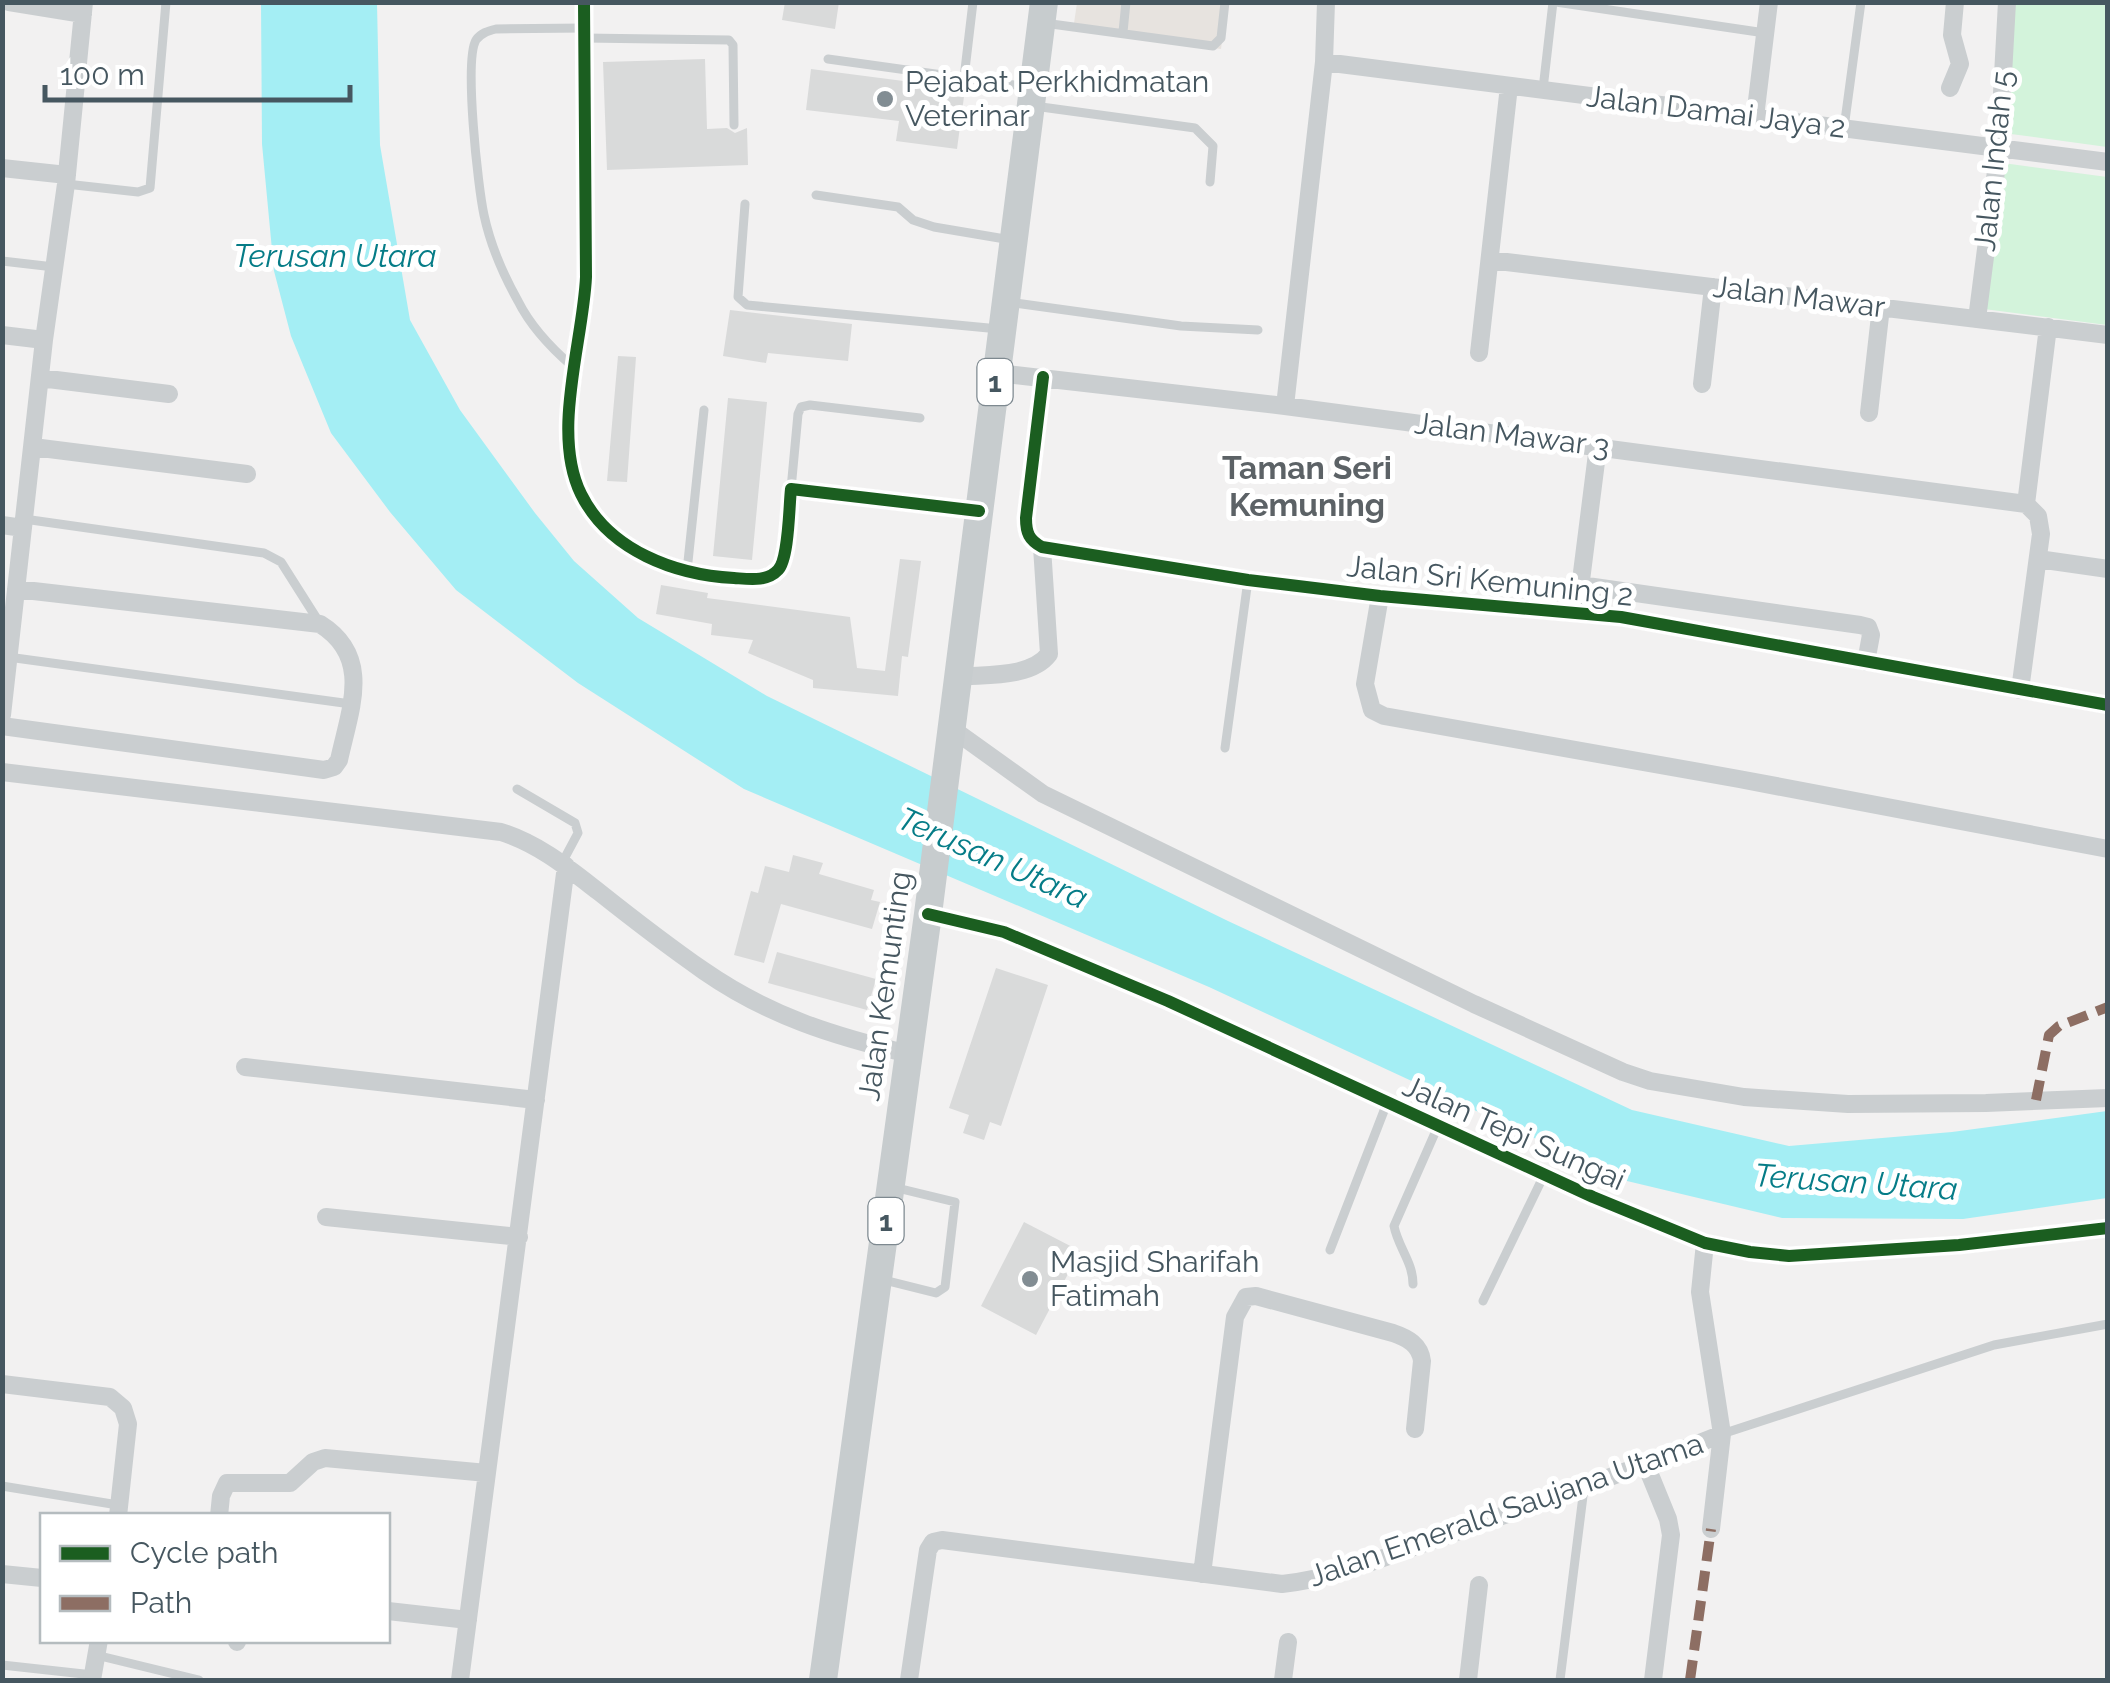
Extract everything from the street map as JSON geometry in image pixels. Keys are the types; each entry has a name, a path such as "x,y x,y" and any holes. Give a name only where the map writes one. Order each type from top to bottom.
{"main road":[{"name":"Jalan Kemunting","path":"823,1680 930,904 1043,13"}],"street":[{"path":"2,715 44,340 67,180 83,8 10,2"},
{"path":"584,2 586,277 572,366 569,458 581,495 600,520 629,547 659,563 756,579 770,577 780,569 791,489 979,511"},
{"path":"1285,406 1324,62 1326,2"},
{"path":"1755,117 1769,2"},
{"path":"1950,88 1960,64 1952,34 1955,2"},
{"name":"Jalan Indah 5","path":"1977,318 1998,148 2007,2"},
{"name":"Jalan Damai Jaya 2","path":"1324,62 2108,162"},
{"path":"1480,353 1509,86"},
{"path":"2,168 67,180"},
{"name":"Jalan Mawar","path":"1490,260 2108,334"},
{"path":"1702,384 1713,286"},
{"path":"1869,413 1882,307"},
{"path":"2020,690 2042,534 2038,516 2026,504 2048,328"},
{"path":"2,335 44,340"},
{"name":"Jalan Mawar 3","path":"996,372 1598,446 2026,504"},
{"path":"958,677 1030,669 1043,663 1049,654 1042,547 1032,542 1026,532 1043,377"},
{"path":"40,378 170,394"},
{"path":"1577,612 1598,446"},
{"path":"33,447 248,474"},
{"path":"2,526 24,524"},
{"name":"Jalan Sri Kemuning 2","path":"1042,547 1248,580 1380,596 1577,612 2108,705"},
{"path":"2038,559 2108,569"},
{"path":"1580,585 1860,625 1871,634 1866,662"},
{"path":"2,726 324,770 334,767 339,760 350,704 353,665 348,648 320,624 16,589"},
{"name":"Jalan Sri Kemuning 2","path":"1380,596 1366,684 1372,710 1384,716 2108,849"},
{"path":"951,728 1008,771 1060,803 1474,1004 1650,1081 1744,1098 1848,1104 2108,1098"},
{"path":"2,772 472,827 521,838 564,864 742,996 830,1035 909,1054"},
{"path":"460,1680 564,864"},
{"name":"Jalan Tepi Sungai","path":"930,904 1168,1001 1544,1175 1706,1242 1789,1256 1958,1245 2108,1228"},
{"path":"245,1067 536,1100"},
{"path":"326,1217 519,1236"},
{"path":"1706,1242 1700,1292 1722,1434 1711,1529"},
{"path":"1202,1574 1234,1317 1246,1297 1291,1305 1412,1342 1421,1351 1422,1361 1415,1429"},
{"path":"2,1384 110,1397 123,1408 128,1424 119,1510"},
{"name":"Jalan Emerald Saujana Utama","path":"910,1680 928,1550 933,1542 942,1540 1282,1584 1307,1581 1377,1561 1584,1488 1722,1434"},
{"path":"218,1513 228,1483 290,1483 313,1462 325,1458 487,1473"},
{"path":"1646,1465 1668,1519 1670,1535 1653,1680"},
{"path":"2,1574 40,1578"},
{"path":"1468,1680 1479,1585"},
{"path":"390,1611 468,1620"},
{"path":"1284,1680 1288,1642"},
{"path":"93,1678 98,1648"}],"lane":[{"path":"67,180 138,192 150,188 166,2"},
{"path":"964,78 973,2"},
{"path":"1123,32 1126,2"},
{"path":"1043,13 1123,32 1213,46 1221,38 1225,2"},
{"path":"1543,90 1554,2 1766,32"},
{"path":"1844,128 1861,2"},
{"path":"572,366 540,335 519,304 485,218 476,151 474,42 482,33 496,28 729,40 733,44 734,125"},
{"path":"828,59 964,78 1032,96 1195,128 1214,146 1210,182"},
{"path":"816,195 898,207 913,220 934,227 1014,240"},
{"path":"745,204 738,297 747,305 1258,330"},
{"path":"2,260 55,268"},
{"path":"791,489 801,407 920,418"},
{"path":"687,570 704,410"},
{"path":"24,524 264,552 281,562 320,624"},
{"path":"1225,748 1248,580"},
{"path":"8,657 350,704"},
{"path":"517,789 576,823 578,833 564,864"},
{"path":"1330,1250 1387,1103"},
{"path":"1412,1284 1410,1263 1396,1240 1394,1226 1438,1126"},
{"path":"1484,1301 1544,1175"},
{"path":"878,1278 936,1293 942,1290 956,1210 956,1202 948,1198 890,1186"},
{"path":"1722,1434 1994,1345 2108,1324"},
{"path":"2,1486 119,1510"},
{"path":"1560,1680 1584,1488"},
{"path":"98,1648 200,1680"},
{"path":"2,1665 93,1678"}],"shaded area":[{"path":"1077,3 1227,3 1221,49 1073,30"}],"green space":[{"path":"2010,3 2107,3 2107,147 2011,134"},
{"path":"2003,163 2107,177 2107,325 1984,309"}],"water":[{"name":"Terusan Utara","path":"261,3 377,3 380,145 410,320 460,410 535,513 574,561 638,618 767,696 1228,921 1632,1110 1789,1146 1952,1132 2107,1111 2107,1198 1963,1219 1782,1218 1627,1181 1209,987 744,789 578,683 456,590 390,512 331,433 291,336 274,271 262,144"}],"building":[{"path":"785,2 839,2 835,29 782,20"},
{"path":"705,59 707,129 727,128 735,133 747,128 748,165 607,170 603,62"},
{"name":"Pejabat Perkhidmatan Veterinar","path":"811,69 965,89 957,149 896,141 899,121 806,110"},
{"path":"730,310 852,324 848,361 768,353 766,363 723,356"},
{"path":"618,356 636,357 627,482 607,481"},
{"path":"728,398 767,402 752,560 713,556"},
{"path":"900,559 921,561 908,657 902,656 898,696 813,688 813,680 748,653 753,640 711,635 712,624 656,614 661,585 708,593 707,598 850,617 857,668 885,671"},
{"path":"793,855 823,863 819,874 874,890 871,900 880,902 872,929 781,904 764,963 734,955 751,891 758,893 765,866 789,872"},
{"path":"777,952 876,979 867,1010 768,983"},
{"path":"996,968 1048,985 1001,1126 990,1122 984,1140 963,1133 969,1115 949,1108"},
{"name":"Masjid Sharifah Fatimah","path":"1024,1222 1080,1251 1036,1335 981,1306"}],"marked path":[{"path":"2036,1100 2049,1035 2059,1026 2108,1007"},
{"path":"1690,1680 1711,1529"}],"cycle path":[{"path":"584,2 586,277 571,387 569,443 572,470 593,514 626,545 667,565 712,576 752,579 769,576 782,564 791,489 979,511"},
{"path":"1043,377 1026,518 1029,536 1042,547 1248,580 1380,596 1621,617 2108,705"},
{"path":"928,914 1004,932 1168,1001 1593,1197 1705,1243 1789,1256 1959,1245 2108,1228"}],"place":[{"name":"Pejabat Perkhidmatan Veterinar","path":"885,99"},
{"name":"Masjid Sharifah Fatimah","path":"1030,1279"}],"district":[{"name":"Taman Seri Kemuning","path":"1307,486"}]}
